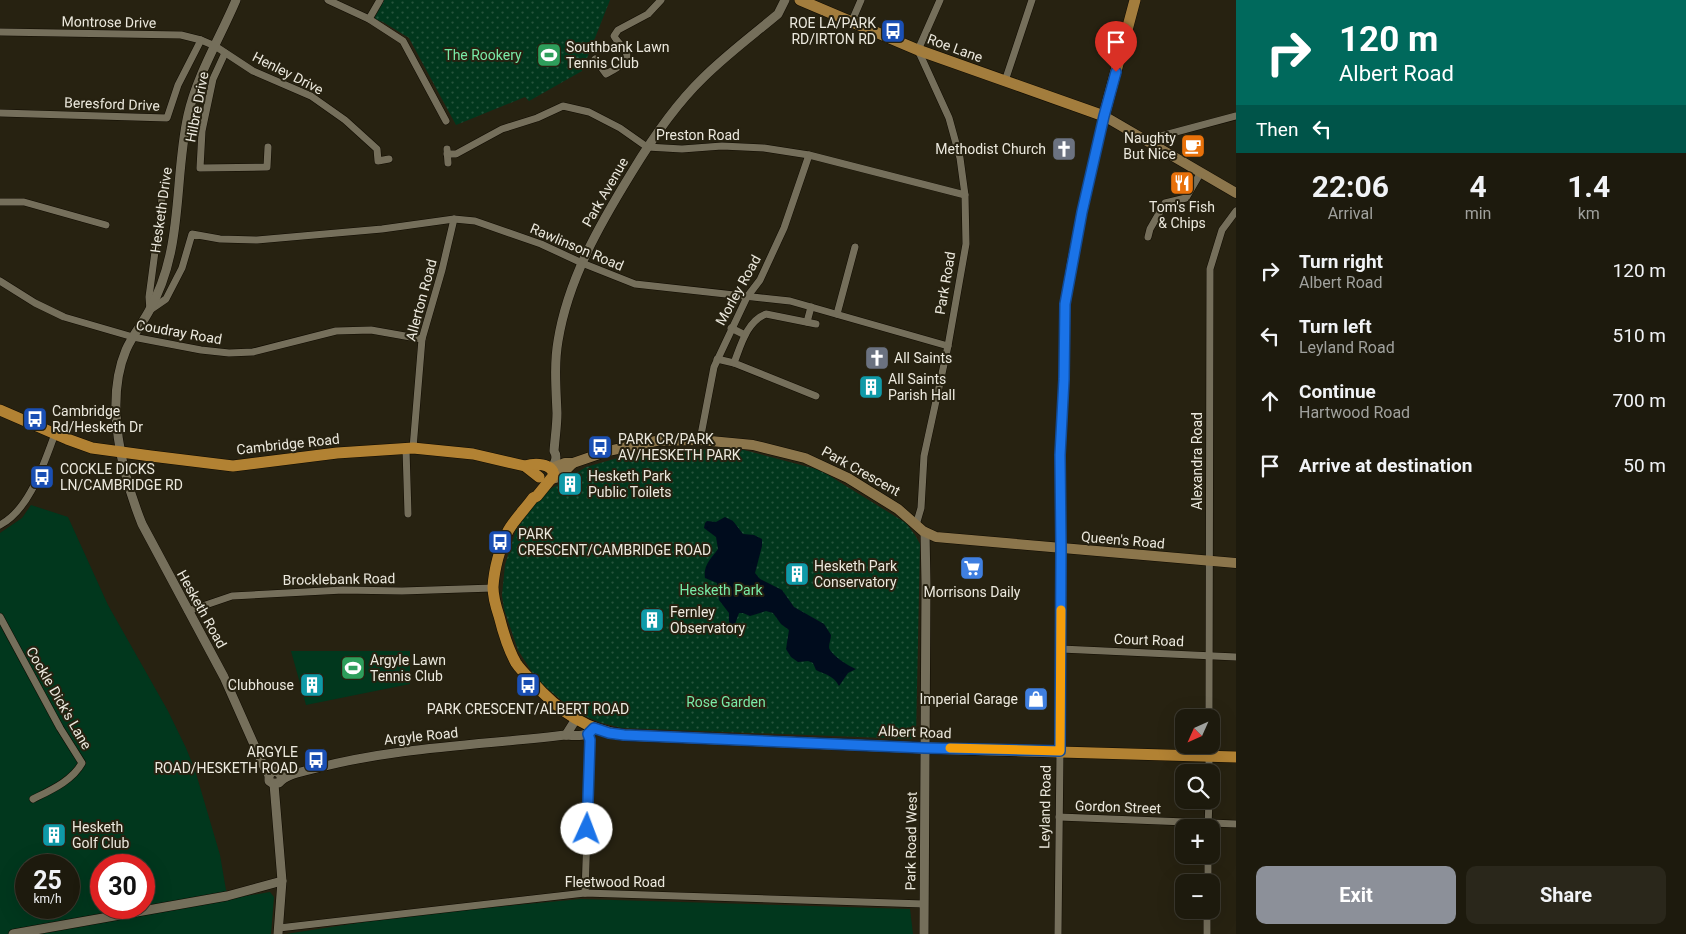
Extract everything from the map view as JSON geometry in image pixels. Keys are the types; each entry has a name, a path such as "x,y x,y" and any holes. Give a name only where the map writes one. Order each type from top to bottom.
{"highway":[{"name":"Cambridge Road","path":"0,410 92,448 233,466 337,453 410,448 473,454 526,466 547,473"},
{"path":"547,473 537,496 533,498 508,531 495,572 493,588 500,622 516,664 555,705 591,731"},
{"name":"Albert Road","path":"591,731 624,735 926,748 1175,751"},
{"name":"Albert Road","path":"1220,754 1236,758"}],"main road":[{"name":"Roe Lane","path":"800,0 918,50 1104,116"},
{"path":"1135,0 1104,116 1236,193"},
{"name":"Park Crescent","path":"547,473 565,463 573,463 608,451 656,441 700,440 753,445 805,458 848,478 898,509"},
{"name":"Queen's Road","path":"898,509 925,532 943,538 1236,563"}],"street":[{"name":"Hesketh Drive","path":"121,452 118,433 117,391 122,360 133,337 150,310 170,252 178,197 182,149 192,100 199,80 236,0"},
{"path":"328,0 369,19 403,40 446,121"},
{"path":"369,19 380,0"},
{"path":"595,60 606,74 624,62 627,57 626,52 614,36 618,30 648,14 662,0"},
{"name":"Park Avenue","path":"547,473 554,451 557,416 557,342 562,319 590,244 647,147 681,102 703,78 778,14 785,0"},
{"path":"852,21 861,0"},
{"path":"918,50 940,0"},
{"path":"1005,81 1032,0"},
{"name":"Montrose Drive","path":"0,32 181,35 215,46"},
{"name":"Beresford Drive","path":"0,113 167,118 178,84 201,40"},
{"name":"Henley Drive","path":"215,46 253,70 311,96 345,120 377,148 378,161 389,160"},
{"name":"Park Road","path":"916,526 921,508 924,456 948,346 966,244 965,195 960,158 949,118 918,50"},
{"name":"Hilbre Drive","path":"225,53 213,79 202,131 200,168 267,167 268,147"},
{"name":"Preston Road","path":"448,163 447,152 456,154 502,129 537,118 563,106 589,112 620,128 647,147 682,149 722,146 764,148 809,155 965,195"},
{"name":"Leyland Road","path":"1058,934 1061,649 1060,455 1065,304 1072,260 1104,116"},
{"path":"1156,145 1161,136 1236,116"},
{"name":"Morley Road","path":"700,440 717,359 747,297 760,280 784,228 809,155"},
{"path":"1148,238 1150,229 1165,203 1186,198 1201,172"},
{"path":"150,310 163,191"},
{"path":"0,202 24,202 106,225"},
{"name":"Alexandra Road","path":"1209,709 1210,269 1222,230 1236,211"},
{"name":"Rawlinson Road","path":"150,310 166,298 182,268 192,234 220,239 257,240 382,229 454,219 475,221 496,227 634,284 790,301 948,346"},
{"name":"Allerton Road","path":"408,514 410,448 422,339 442,270 454,219"},
{"path":"837,314 856,247"},
{"name":"Coudray Road","path":"0,281 35,303 64,317 133,337 201,350 229,353 253,352 336,331 371,330 422,339"},
{"path":"807,322 811,307"},
{"path":"734,363 745,335 759,316 766,314 816,324"},
{"path":"731,328 745,335"},
{"path":"717,359 734,363 816,396"},
{"path":"0,526 21,509 55,434"},
{"name":"Hesketh Road","path":"121,452 134,504 142,524 224,677 260,760 269,775 270,781 278,782"},
{"path":"925,532 926,748"},
{"name":"Brocklebank Road","path":"188,611 232,596 343,590 402,591 493,588"},
{"name":"Cockle Dick's Lane","path":"0,617 60,728 82,763 78,769 56,788 33,799"},
{"name":"Court Road","path":"1061,649 1236,657"},
{"path":"566,735 576,719"},
{"path":"585,893 591,731"},
{"name":"Argyle Road","path":"278,782 297,773 384,754 442,746 472,745 566,735 575,736 591,731"},
{"name":"Park Road West","path":"924,934 926,748"},
{"path":"278,782 282,880 278,931"},
{"name":"Gordon Street","path":"1059,817 1175,823"},
{"name":"Gordon Street","path":"1220,825 1236,824"},
{"path":"13,934 227,896 282,880"},
{"name":"Fleetwood Road","path":"278,931 585,893 924,904"},
{"path":"1207,919 1207,934"}],"green space":[{"name":"The Rookery","path":"384,0 610,0 582,71 529,101 525,97 456,125 409,38 383,22 374,19"},
{"name":"Hesketh Park","path":"740,449 820,470 906,523 915,535 920,544 916,735 911,739 622,728 582,715 567,705 537,680 518,650 504,609 502,595 505,565 516,530 533,506 549,490 586,467 625,456 652,451"},
{"name":"Hesketh Golf Club","path":"31,505 68,517 108,605 168,711 186,748 195,770 220,855 226,890 234,898 270,892 274,897 271,934 0,934 0,533 22,518"},
{"name":"Argyle Lawn Tennis Club","path":"291,651 410,651 410,684 306,705"},
{"path":"581,899 910,909 913,934 286,934 409,915"}],"water":[{"path":"725,517 733,521 743,534 754,535 762,539 755,573 760,579 782,590 794,607 824,624 831,635 829,646 832,653 856,669 848,673 839,686 832,677 816,670 813,663 808,661 798,662 791,657 786,649 789,630 781,624 773,613 766,611 750,616 739,613 735,624 732,625 729,622 729,613 719,600 717,583 705,578 705,569 708,562 718,549 716,537 704,528 705,523 707,521 716,522"}],"slow traffic":[{"path":"950,748 1060,751 1061,610"}],"place":[{"name":"ROE LA/PARK RD/IRTON RD","path":"893,31"},
{"name":"Southbank Lawn Tennis Club","path":"549,55"},
{"name":"Naughty But Nice","path":"1193,146"},
{"name":"Methodist Church","path":"1064,149"},
{"name":"Tom's Fish & Chips","path":"1182,183"},
{"name":"All Saints","path":"877,358"},
{"name":"All Saints Parish Hall","path":"871,387"},
{"name":"Cambridge Rd/Hesketh Dr","path":"35,419"},
{"name":"PARK CR/PARK AV/HESKETH PARK","path":"600,447"},
{"name":"COCKLE DICKS LN/CAMBRIDGE RD","path":"42,477"},
{"name":"Hesketh Park Public Toilets","path":"570,484"},
{"name":"PARK CRESCENT/CAMBRIDGE ROAD","path":"500,542"},
{"name":"Morrisons Daily","path":"972,568"},
{"name":"Hesketh Park Conservatory","path":"797,574"},
{"name":"Fernley Observatory","path":"652,620"},
{"name":"Argyle Lawn Tennis Club","path":"353,668"},
{"name":"Clubhouse","path":"312,685"},
{"name":"PARK CRESCENT/ALBERT ROAD","path":"528,685"},
{"name":"Imperial Garage","path":"1036,699"},
{"name":"ARGYLE ROAD/HESKETH ROAD","path":"316,760"},
{"name":"Hesketh Golf Club","path":"54,835"}],"route":[{"path":"587,829 590,740 588,734 594,728 624,735 924,748 1060,751 1060,455 1065,304 1082,212 1116,72"}],"park label":[{"name":"Rose Garden","path":"726,702"}]}
